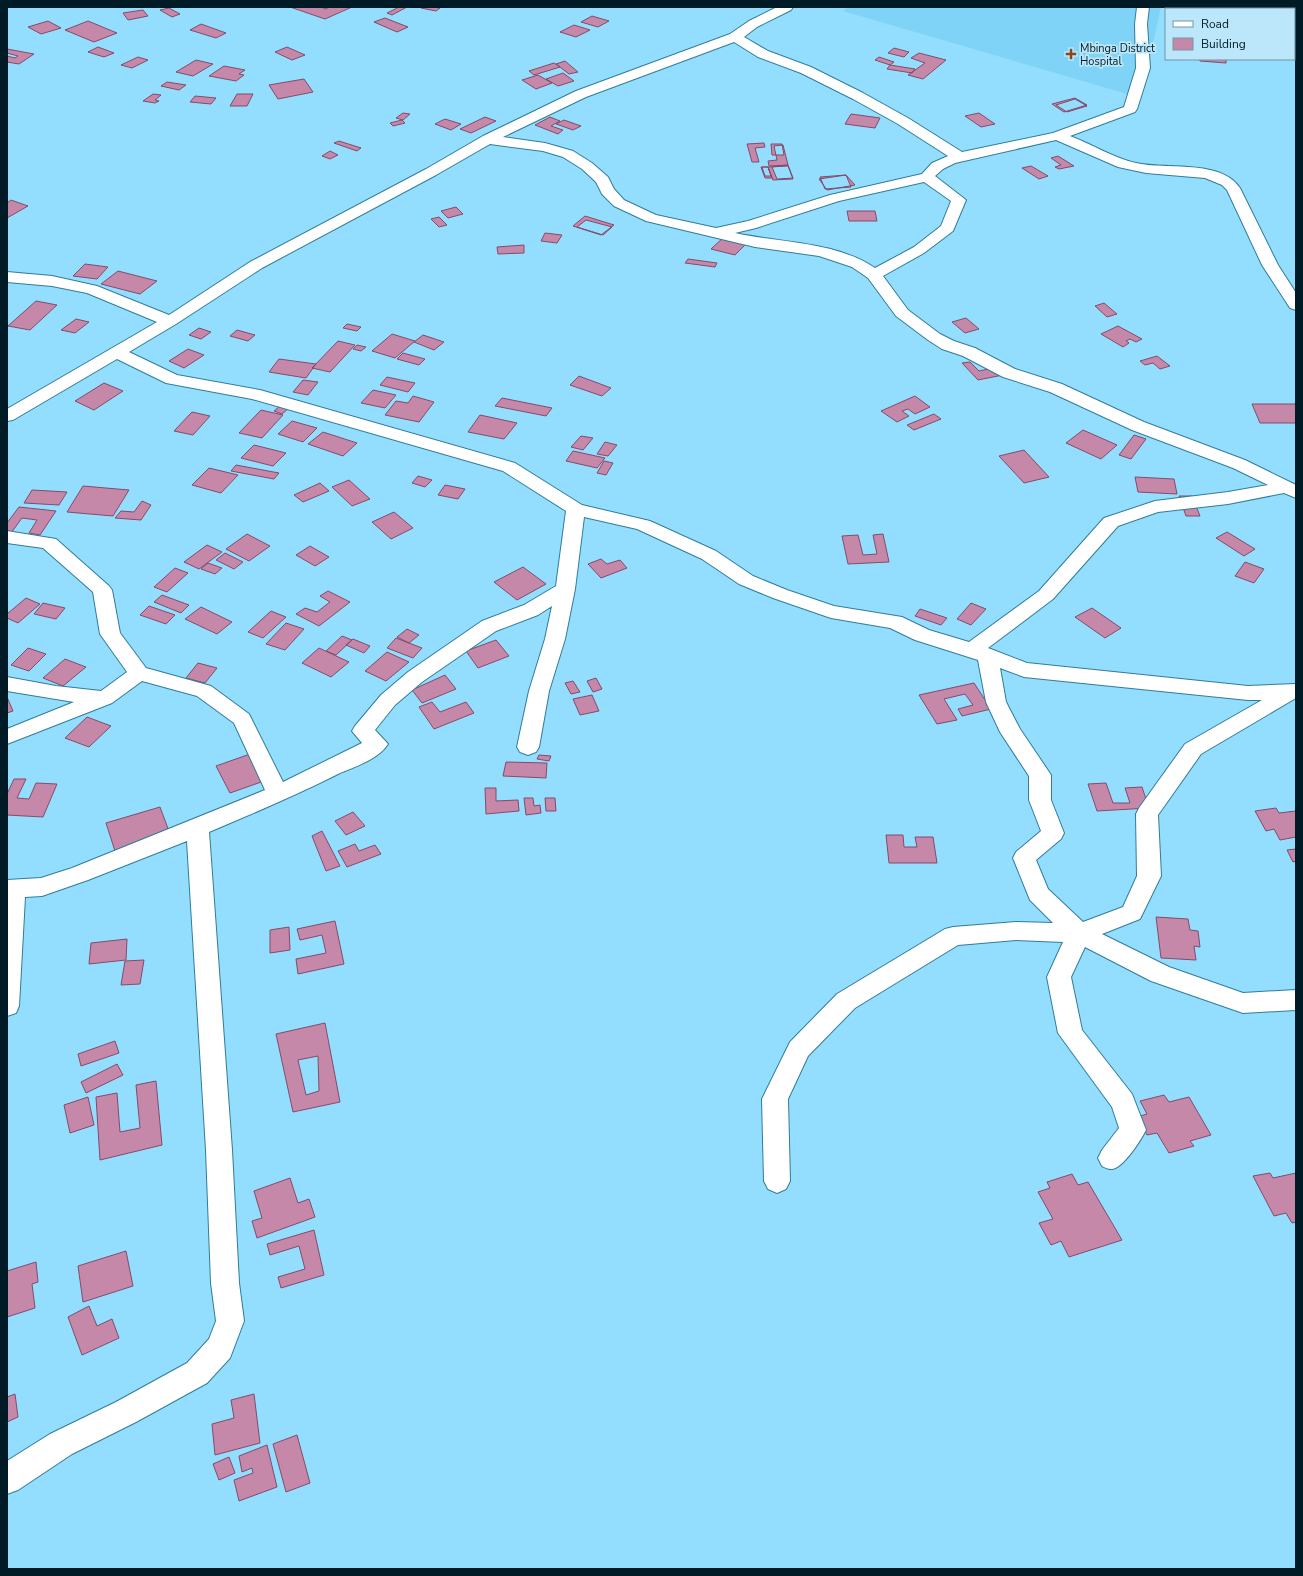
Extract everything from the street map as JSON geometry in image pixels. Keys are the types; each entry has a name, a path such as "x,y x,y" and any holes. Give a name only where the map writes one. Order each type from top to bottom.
{"street":[{"path":"7,416 170,320 256,265 431,172 488,139 581,94 735,36 753,24 787,7"},
{"path":"715,233 751,225 841,197 928,177 933,168 940,163 960,157 1057,136 1130,109 1143,68 1141,24 1143,7"},
{"path":"735,36 762,54 806,70 858,96 903,121 960,157"},
{"path":"1057,136 1076,141 1114,160 1133,167 1206,173 1226,180 1233,188 1270,265 1296,306"},
{"path":"488,139 545,147 568,154 598,175 603,180 606,191 634,211 679,226 755,242 827,253 858,264 874,275 902,313 934,337 948,345 969,352 1009,373 1056,388 1138,426 1239,464 1291,489"},
{"path":"874,275 919,250 948,228 959,200 928,177"},
{"path":"7,277 52,281 91,289 170,320"},
{"path":"116,352 172,379 254,394 509,467 576,509 643,525 708,554 746,580 780,594 831,612 895,622 922,635 980,653 1024,670 1248,693 1294,691"},
{"path":"980,653 1046,595 1111,522 1155,507 1291,489"},
{"path":"528,747 539,691 556,639 565,589 576,509"},
{"path":"7,537 49,542 102,590 110,634 139,672 204,691 242,719 278,794"},
{"path":"7,1006 10,889 42,886 67,878 197,828 278,794 357,756 377,744 363,730 388,700 415,677 489,626 531,610 565,589"},
{"path":"980,653 996,702 1011,732 1040,775 1040,800 1053,833 1024,858 1038,894 1079,933 1160,974 1243,1003 1296,1000"},
{"path":"7,737 105,698 139,672"},
{"path":"7,684 56,693 105,698"},
{"path":"777,1180 775,1099 799,1049 846,1001 953,936 1016,931 1079,933 1132,914 1148,876 1147,814 1193,749 1294,691"},
{"path":"7,1479 60,1444 126,1412 196,1373 220,1348 230,1321 225,1283 219,1150 197,828"},
{"path":"1079,933 1059,977 1070,1033 1123,1102 1134,1130 1110,1158"}],"shaded area":[{"name":"Mbinga District Hospital","path":"849,7 1161,7 1141,98 843,11"}],"building":[{"path":"290,7 321,7 326,9 329,7 352,7 325,19"},
{"path":"399,7 407,7 392,15 387,13"},
{"path":"169,8 180,14 172,17 160,10"},
{"path":"421,8 440,8 436,11"},
{"path":"143,10 148,16 128,20 123,13"},
{"path":"592,16 609,21 598,27 581,22"},
{"path":"385,18 408,27 397,32 374,22"},
{"path":"48,21 61,28 41,34 28,27"},
{"path":"88,21 117,33 94,42 65,30"},
{"path":"201,24 226,33 216,38 190,30"},
{"path":"574,25 590,30 576,37 560,32"},
{"path":"98,47 114,53 104,57 88,52"},
{"path":"287,47 305,55 292,60 275,52"},
{"path":"894,48 909,52 904,57 888,53"},
{"path":"7,49 34,54 19,64 7,62 7,56 15,58 18,56 7,53"},
{"path":"919,53 946,60 923,79 908,75 925,63 911,58"},
{"path":"138,57 148,60 132,68 121,65"},
{"path":"879,57 894,62 890,65 875,60"},
{"path":"196,60 213,64 193,76 176,72"},
{"path":"1226,60 1226,63 1200,61"},
{"path":"565,61 578,72 569,74 556,64"},
{"path":"554,63 560,67 534,75 529,71"},
{"path":"890,65 915,69 912,73 887,69"},
{"path":"224,66 245,70 239,74 244,75 236,81 209,76"},
{"path":"563,73 574,81 558,86 546,79"},
{"path":"538,75 552,83 536,89 522,80"},
{"path":"304,79 313,92 278,99 269,85"},
{"path":"167,82 186,85 179,90 161,86"},
{"path":"153,94 161,95 155,100 159,101 155,103 143,101"},
{"path":"237,94 253,94 247,106 230,106"},
{"path":"195,96 216,98 211,104 190,102"},
{"path":"1075,98 1087,105 1064,112 1052,104"},
{"path":"1075,99 1087,106 1067,112 1056,105"},
{"path":"403,113 410,114 403,120 396,118"},
{"path":"979,113 995,124 981,127 965,116"},
{"path":"851,114 880,118 875,128 845,124"},
{"path":"485,117 496,121 471,133 460,129"},
{"path":"550,117 560,121 551,126 563,130 558,134 535,125"},
{"path":"445,119 461,124 451,130 435,124"},
{"path":"402,120 405,123 393,126 390,123"},
{"path":"564,120 581,126 573,130 556,124"},
{"path":"339,141 361,148 357,151 334,143"},
{"path":"764,143 765,147 755,148 759,162 752,162 747,144"},
{"path":"771,144 782,144 784,155 772,155"},
{"path":"783,145 788,165 769,166 768,161 777,160 774,146"},
{"path":"330,151 338,155 330,159 322,156"},
{"path":"1058,156 1074,166 1059,169 1055,167 1061,165 1051,158"},
{"path":"788,165 793,178 777,179 772,167"},
{"path":"788,166 793,179 773,180 768,167"},
{"path":"1031,166 1048,176 1039,179 1022,168"},
{"path":"761,167 768,167 772,178 765,178"},
{"path":"762,167 768,167 771,176 765,176"},
{"path":"846,175 855,185 827,190 819,179"},
{"path":"846,175 851,187 825,189 820,177"},
{"path":"11,200 28,206 7,218 7,203"},
{"path":"456,207 463,214 448,218 441,211"},
{"path":"847,211 875,211 877,221 849,221"},
{"path":"585,216 614,225 601,235 573,226"},
{"path":"439,217 447,225 439,227 431,219"},
{"path":"586,220 612,227 603,235 577,227"},
{"path":"545,233 562,235 557,243 541,241"},
{"path":"725,236 748,242 735,255 711,249"},
{"path":"524,245 524,253 498,254 497,247"},
{"path":"688,259 717,263 715,267 685,263"},
{"path":"85,264 108,267 97,279 73,276"},
{"path":"118,271 157,281 140,294 101,284"},
{"path":"36,301 57,305 30,330 8,326"},
{"path":"1104,303 1117,314 1107,317 1095,306"},
{"path":"966,318 979,329 965,333 952,322"},
{"path":"76,319 89,322 75,333 61,330"},
{"path":"347,324 361,327 357,331 343,328"},
{"path":"1118,326 1142,339 1136,342 1130,339 1126,341 1129,343 1123,347 1101,334"},
{"path":"199,328 211,332 201,339 189,335"},
{"path":"237,330 255,335 248,341 230,336"},
{"path":"392,334 415,341 395,358 372,351"},
{"path":"423,335 444,342 434,350 414,342"},
{"path":"338,341 355,345 330,372 312,368"},
{"path":"357,345 366,347 361,351 353,349"},
{"path":"188,349 204,355 184,368 169,361"},
{"path":"403,353 425,359 419,365 397,359"},
{"path":"1157,356 1170,366 1160,369 1153,363 1145,365 1140,361"},
{"path":"279,359 316,364 306,378 269,372"},
{"path":"970,362 979,371 998,367 995,364 1003,362 1013,373 978,380 962,363"},
{"path":"579,376 611,388 602,396 570,385"},
{"path":"387,377 415,383 408,392 380,385"},
{"path":"303,380 318,382 308,395 293,392"},
{"path":"104,383 123,391 94,410 75,401"},
{"path":"373,390 396,395 385,408 361,403"},
{"path":"413,396 434,402 419,422 385,415 396,401 408,403"},
{"path":"915,396 930,407 915,414 908,409 902,411 909,416 897,422 881,411"},
{"path":"502,398 552,408 546,416 495,406"},
{"path":"1252,404 1296,404 1296,423 1260,423"},
{"path":"280,406 288,409 282,414 274,411"},
{"path":"261,410 283,415 262,438 239,433"},
{"path":"192,412 210,416 193,435 174,431"},
{"path":"934,414 941,419 914,430 907,425"},
{"path":"480,415 517,423 504,439 468,432"},
{"path":"292,421 317,428 303,442 278,434"},
{"path":"1083,430 1117,445 1101,459 1066,443"},
{"path":"323,432 357,443 343,456 308,444"},
{"path":"1134,435 1146,439 1131,459 1119,455"},
{"path":"581,436 593,438 583,450 571,447"},
{"path":"605,442 617,445 608,456 597,454"},
{"path":"254,445 286,453 273,466 241,458"},
{"path":"1024,450 1049,477 1024,483 999,456"},
{"path":"573,451 605,458 597,468 566,461"},
{"path":"604,461 613,463 606,475 597,473"},
{"path":"236,465 279,473 274,479 231,471"},
{"path":"209,468 238,475 221,493 192,485"},
{"path":"418,476 432,480 425,487 412,483"},
{"path":"1135,477 1174,479 1177,494 1138,492"},
{"path":"349,480 370,499 352,506 332,487"},
{"path":"320,483 329,491 303,502 294,495"},
{"path":"445,485 465,489 458,499 438,495"},
{"path":"83,486 129,490 113,516 67,512"},
{"path":"32,490 67,492 59,505 24,503"},
{"path":"1179,496 1192,496 1200,516 1186,516"},
{"path":"142,501 151,505 141,520 115,518 121,511 134,512"},
{"path":"19,507 56,511 40,535 29,533 37,520 22,518 11,533 7,533 7,523"},
{"path":"394,512 413,528 391,539 372,522"},
{"path":"1227,532 1255,549 1244,556 1216,538"},
{"path":"247,534 270,546 249,561 226,549"},
{"path":"883,534 889,562 848,564 842,536 858,535 863,555 877,554 873,535"},
{"path":"207,545 222,552 199,569 184,562"},
{"path":"310,546 329,557 315,566 296,555"},
{"path":"225,553 243,562 234,569 216,560"},
{"path":"601,559 607,564 620,560 627,568 601,578 588,564"},
{"path":"1245,562 1264,569 1254,583 1235,576"},
{"path":"208,563 222,568 215,574 201,569"},
{"path":"523,567 546,584 517,600 494,582"},
{"path":"175,568 188,573 167,592 154,587"},
{"path":"328,591 350,602 319,626 296,614 305,608 317,612 330,602 320,596"},
{"path":"162,595 189,605 181,613 154,602"},
{"path":"26,598 40,604 18,623 7,618 7,614"},
{"path":"43,603 65,608 56,619 34,614"},
{"path":"971,603 986,609 971,625 957,619"},
{"path":"149,606 175,615 166,624 140,615"},
{"path":"201,607 232,622 217,634 185,619"},
{"path":"1092,608 1121,628 1105,638 1075,617"},
{"path":"920,609 947,618 941,625 915,616"},
{"path":"271,611 286,617 263,638 248,632"},
{"path":"286,623 304,629 285,650 266,644"},
{"path":"407,629 419,635 409,643 397,637"},
{"path":"342,636 352,640 336,655 326,651"},
{"path":"396,638 422,648 413,658 387,648"},
{"path":"353,639 370,646 364,653 346,645"},
{"path":"496,640 509,656 478,668 466,651"},
{"path":"28,648 46,654 29,671 11,665"},
{"path":"319,648 349,662 331,677 302,663"},
{"path":"387,652 409,662 386,681 365,671"},
{"path":"65,659 86,667 63,686 43,678"},
{"path":"198,663 217,668 205,683 186,678"},
{"path":"445,675 456,689 422,703 412,690"},
{"path":"596,678 602,689 593,692 587,681"},
{"path":"573,681 580,692 571,694 565,683"},
{"path":"974,683 991,709 962,716 958,709 973,705 965,694 944,699 957,720 937,724 919,695"},
{"path":"592,695 599,711 580,715 573,699"},
{"path":"7,697 13,711 7,713"},
{"path":"432,702 440,712 466,702 474,713 434,729 419,707"},
{"path":"87,717 111,726 89,747 65,738"},
{"path":"250,754 264,781 230,793 216,766"},
{"path":"539,755 551,756 549,761 537,759"},
{"path":"506,762 547,763 546,778 503,776"},
{"path":"14,779 26,779 17,798 29,799 36,783 57,784 43,817 7,815 7,794"},
{"path":"1106,783 1113,803 1130,803 1125,788 1142,787 1149,808 1097,811 1088,784"},
{"path":"485,788 496,788 496,801 518,800 519,811 486,814"},
{"path":"524,798 533,798 534,806 540,805 541,813 526,815"},
{"path":"545,798 555,798 556,811 546,811"},
{"path":"160,807 170,834 115,851 106,823"},
{"path":"1276,808 1279,813 1296,811 1296,837 1280,840 1274,829 1266,831 1255,811"},
{"path":"353,812 365,826 346,835 335,821"},
{"path":"322,831 340,866 326,871 312,836"},
{"path":"886,835 903,835 904,847 917,847 915,837 933,837 937,863 889,863"},
{"path":"355,844 359,851 375,845 381,854 347,867 338,851"},
{"path":"1296,849 1296,861 1293,862 1287,850"},
{"path":"1156,917 1188,919 1190,930 1198,931 1200,947 1194,946 1196,960 1161,958"},
{"path":"335,921 344,964 298,974 296,959 326,953 322,935 300,940 297,929"},
{"path":"289,927 290,950 270,953 270,930"},
{"path":"127,939 126,960 89,964 91,943"},
{"path":"144,960 140,984 121,985 125,961"},
{"path":"325,1023 340,1102 293,1112 276,1034","holes":["318,1056 319,1091 306,1095 298,1060"]},
{"path":"115,1041 119,1053 81,1066 78,1054"},
{"path":"117,1064 123,1075 86,1093 81,1082"},
{"path":"156,1081 162,1145 100,1160 96,1097 117,1093 120,1132 140,1128 136,1085"},
{"path":"1164,1095 1169,1102 1189,1097 1211,1135 1190,1141 1194,1146 1169,1153 1157,1133 1147,1135 1137,1117 1147,1114 1140,1101"},
{"path":"88,1097 94,1125 70,1133 64,1105"},
{"path":"1270,1173 1273,1178 1296,1173 1296,1222 1292,1223 1286,1213 1274,1216 1253,1176"},
{"path":"1072,1174 1078,1185 1088,1182 1122,1240 1069,1257 1061,1241 1051,1245 1039,1223 1053,1219 1038,1192 1050,1188 1047,1182"},
{"path":"290,1178 298,1203 309,1199 315,1217 257,1238 252,1221 262,1218 254,1191"},
{"path":"314,1230 324,1275 281,1288 278,1277 305,1269 299,1246 270,1255 267,1244"},
{"path":"126,1251 133,1286 83,1302 78,1266"},
{"path":"36,1262 38,1282 32,1284 35,1308 7,1317 7,1271"},
{"path":"89,1306 97,1326 112,1319 119,1338 82,1355 68,1317"},
{"path":"15,1394 18,1417 7,1422 7,1397"},
{"path":"254,1394 260,1443 215,1455 212,1424 234,1418 231,1400"},
{"path":"297,1435 310,1483 286,1492 273,1444"},
{"path":"267,1445 277,1487 239,1501 234,1480 253,1473 252,1468 242,1472 239,1456"},
{"path":"229,1457 235,1473 219,1480 213,1464"}],"place":[{"name":"Mbinga District Hospital","path":"1071,54"}]}
